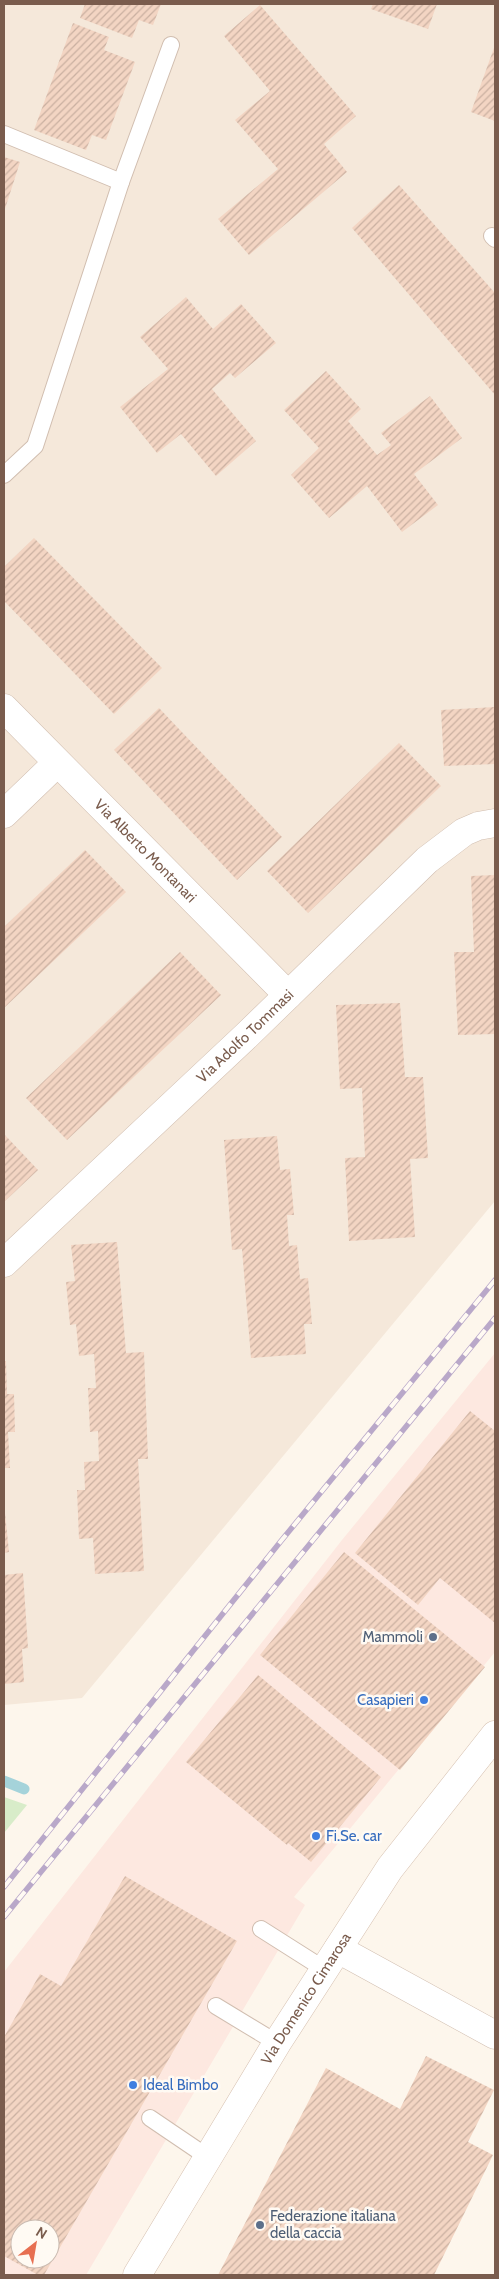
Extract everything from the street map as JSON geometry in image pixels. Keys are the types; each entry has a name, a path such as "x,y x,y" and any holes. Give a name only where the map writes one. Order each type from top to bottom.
{"street":[{"name":"Via Alberto Montanari","path":"4,708 288,995"},
{"path":"4,814 57,763"},
{"name":"Via Adolfo Tommasi","path":"4,1263 288,995 426,860 464,832 478,826 495,823"},
{"name":"Via Domenico Cimarosa","path":"137,2275 277,2043 390,1868 495,1735"},
{"path":"331,1959 495,2035"}],"lane":[{"path":"4,475 35,446 122,182 171,45"},
{"path":"4,134 122,182"},
{"path":"261,1929 331,1959"},
{"path":"216,2006 277,2043"},
{"path":"150,2118 209,2158"}],"shaded area":[{"path":"4,4 495,4 495,1201 82,1698 4,1705"},
{"path":"495,1353 495,1652 294,1897 305,1905 86,2275 4,2275 4,1972 342,1540"}],"green space":[{"path":"4,1797 27,1805 4,1833"}],"building":[{"path":"85,4 161,4 153,25 139,20 132,38 80,18"},
{"path":"373,4 437,4 428,29 371,9"},
{"path":"260,5 356,116 324,144 347,172 249,255 218,219 278,169 235,120 270,91 224,36"},
{"path":"73,23 109,37 104,50 135,62 106,140 92,135 86,150 34,130"},
{"path":"495,45 495,121 471,112"},
{"path":"4,157 20,162 4,212"},
{"path":"399,185 495,293 495,395 352,228"},
{"path":"186,297 213,329 241,304 276,343 235,378 230,373 212,389 256,441 216,476 181,434 157,453 120,407 168,369 140,337"},
{"path":"326,371 361,409 348,421 377,455 391,445 381,433 430,396 462,438 414,474 438,505 402,532 367,486 329,518 291,475 319,448 284,410"},
{"path":"34,538 162,668 114,714 4,601 4,567"},
{"path":"495,707 495,764 444,766 441,710"},
{"path":"159,708 282,837 237,880 114,750"},
{"path":"399,743 441,786 308,913 267,871"},
{"path":"85,850 126,892 4,1008 4,927"},
{"path":"495,875 495,1034 458,1035 454,952 474,952 471,876"},
{"path":"180,952 221,995 67,1140 26,1098"},
{"path":"400,1003 405,1077 423,1077 428,1158 410,1159 415,1237 349,1241 345,1158 365,1157 362,1088 340,1089 336,1005"},
{"path":"4,1134 38,1170 4,1202"},
{"path":"277,1136 280,1170 290,1169 294,1215 287,1215 289,1246 297,1245 300,1279 308,1278 312,1324 304,1324 306,1354 251,1358 242,1249 232,1250 224,1140"},
{"path":"117,1242 126,1353 144,1352 148,1459 138,1459 144,1571 95,1574 93,1538 79,1539 77,1490 85,1490 84,1462 99,1461 98,1431 90,1432 88,1388 96,1388 94,1354 79,1356 76,1324 70,1325 66,1282 75,1281 71,1245"},
{"path":"4,1361 6,1361 7,1394 14,1394 15,1432 8,1432 10,1468 4,1468"},
{"path":"470,1411 495,1431 495,1623 440,1578 418,1605 355,1553"},
{"path":"4,1503 9,1552 4,1553"},
{"path":"344,1552 485,1667 400,1770 260,1655"},
{"path":"23,1573 28,1648 22,1649 24,1682 4,1684 4,1575"},
{"path":"258,1675 381,1777 311,1862 288,1843 287,1845 186,1762"},
{"path":"125,1876 237,1941 60,2247 60,2219 10,2219 10,2259 4,2256 4,2037 40,1974 61,1986"},
{"path":"426,2056 494,2090 468,2142 493,2155 434,2275 218,2275 326,2068 400,2109"},
{"path":"27,2269 47,2269 44,2275 38,2275"}],"waterway":[{"path":"4,1781 24,1789"}],"railway":[{"path":"4,1887 281,1541 495,1280"},
{"path":"4,1917 495,1318"}],"place":[{"name":"Mammoli","path":"433,1637"},
{"name":"Casapieri","path":"424,1700"},
{"name":"Fi.Se. car","path":"316,1836"},
{"name":"Ideal Bimbo","path":"133,2085"},
{"name":"Federazione italiana della caccia","path":"260,2225"}]}
